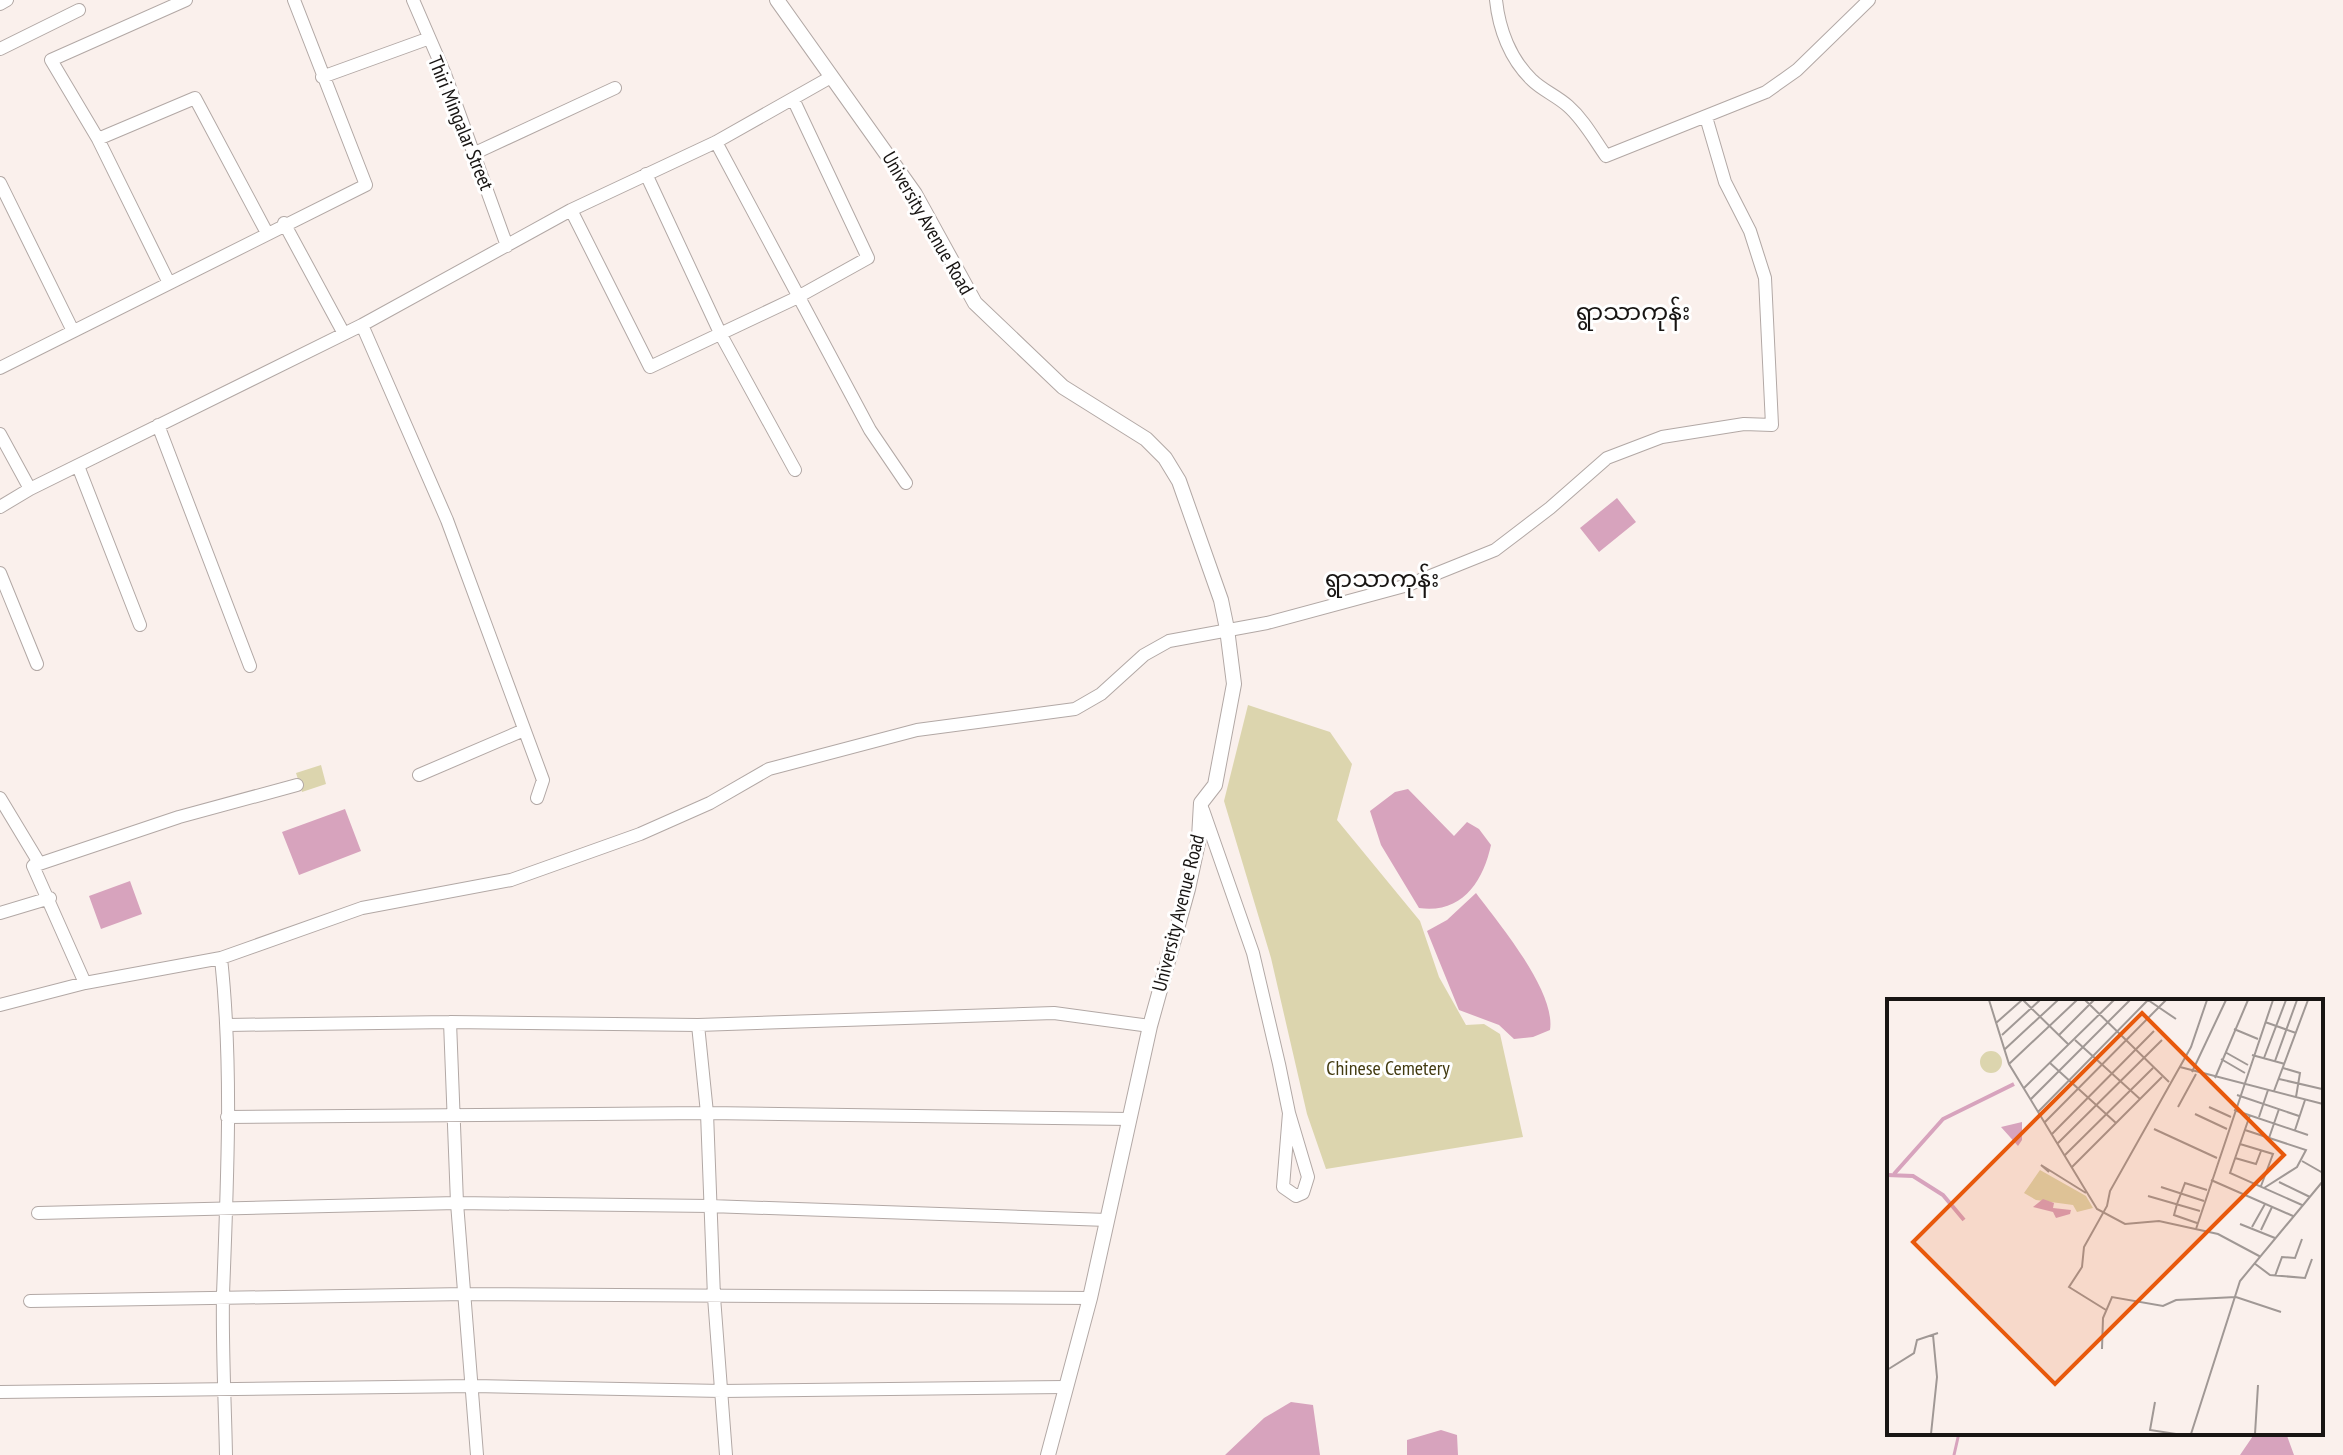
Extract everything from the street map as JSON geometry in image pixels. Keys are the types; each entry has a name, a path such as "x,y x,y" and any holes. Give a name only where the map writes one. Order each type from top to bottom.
{"main road":[{"name":"University Avenue Road","path":"777,0 915,194 975,303 1063,387 1146,439 1165,458 1179,481 1221,600 1227,629 1234,684 1215,785 1201,803 1199,838 1191,876 1150,1026 1090,1298 1048,1455"}],"street":[{"path":"0,4 7,0"},
{"path":"169,283 98,139 51,60 186,0"},
{"path":"0,368 284,223 366,185 294,0"},
{"name":"Thiri Mingalar Street","path":"413,0 475,153 507,246"},
{"path":"1496,0 1500,28 1512,54 1532,79 1584,122 1606,156 1766,92 1787,78 1869,0"},
{"path":"0,49 79,10"},
{"path":"322,77 427,39"},
{"path":"0,507 30,489 362,325 571,210 716,142 794,101 831,77"},
{"path":"475,153 615,88"},
{"path":"98,139 195,98 267,233"},
{"path":"571,210 650,367 721,335 868,258 794,101"},
{"path":"0,1005 85,983 221,958 362,908 511,880 640,834 710,803 769,769 917,730 1075,709 1101,694 1144,655 1169,641 1267,623 1408,585 1495,550 1550,508 1607,458 1662,437 1744,424 1772,425 1765,278 1750,231 1725,182 1706,117"},
{"path":"716,142 796,298 870,430 906,483"},
{"path":"646,174 721,335 795,470"},
{"path":"0,183 73,331"},
{"path":"284,223 343,332"},
{"path":"362,325 447,520 543,780 537,798"},
{"path":"158,425 250,666"},
{"path":"0,434 30,489"},
{"path":"78,466 140,625"},
{"path":"0,573 37,664"},
{"path":"419,775 524,730"},
{"path":"33,866 179,817 297,785"},
{"path":"0,798 38,861 33,866"},
{"path":"1201,803 1253,953 1289,1113 1308,1177 1303,1193 1296,1196 1283,1187 1289,1113"},
{"path":"33,866 50,898 85,983"},
{"path":"0,913 50,898"},
{"path":"221,958 228,1025 228,1208 223,1298 226,1455"},
{"path":"228,1025 450,1022 698,1025 1054,1013 1150,1026"},
{"path":"450,1022 457,1203 474,1386 477,1455"},
{"path":"698,1025 707,1113 714,1297 726,1455"},
{"path":"227,1117 707,1113 1130,1119"},
{"path":"38,1213 457,1203 710,1206 1107,1220"},
{"path":"30,1301 466,1294 1090,1298"},
{"path":"0,1392 474,1386 722,1391 1065,1387"}],"green space":[{"name":"Chinese Cemetery","path":"1248,705 1330,732 1352,764 1337,820 1420,921 1439,977 1466,1025 1484,1024 1500,1034 1523,1137 1326,1169 1307,1114 1271,958 1224,801"},
{"path":"321,765 326,784 302,792 296,773"}],"shaded area":[{"path":"1617,498 1636,522 1599,552 1580,528"},
{"path":"1408,789 1454,836 1467,822 1479,829 1491,845 1476,883 1468,893 1447,906 1419,908 1381,845 1370,811 1395,792"},
{"path":"345,809 361,851 299,875 282,832"},
{"path":"130,881 142,914 101,929 89,896"},
{"path":"1476,893 1535,978 1544,996 1550,1030 1533,1037 1514,1039 1499,1025 1459,1010 1427,931 1447,920"},
{"path":"1291,1402 1313,1405 1320,1455 1225,1455 1264,1418"},
{"path":"1441,1430 1457,1435 1458,1455 1407,1455 1407,1440"},
{"path":"2254,1435 2287,1435 2294,1455 2240,1455"}],"waterway":[{"path":"1954,1455 1959,1435"}],"district":[{"name":"ရွာသာကုန်း","path":"1633,311"},
{"name":"ရွာသာကုန်း","path":"1382,578"}]}
